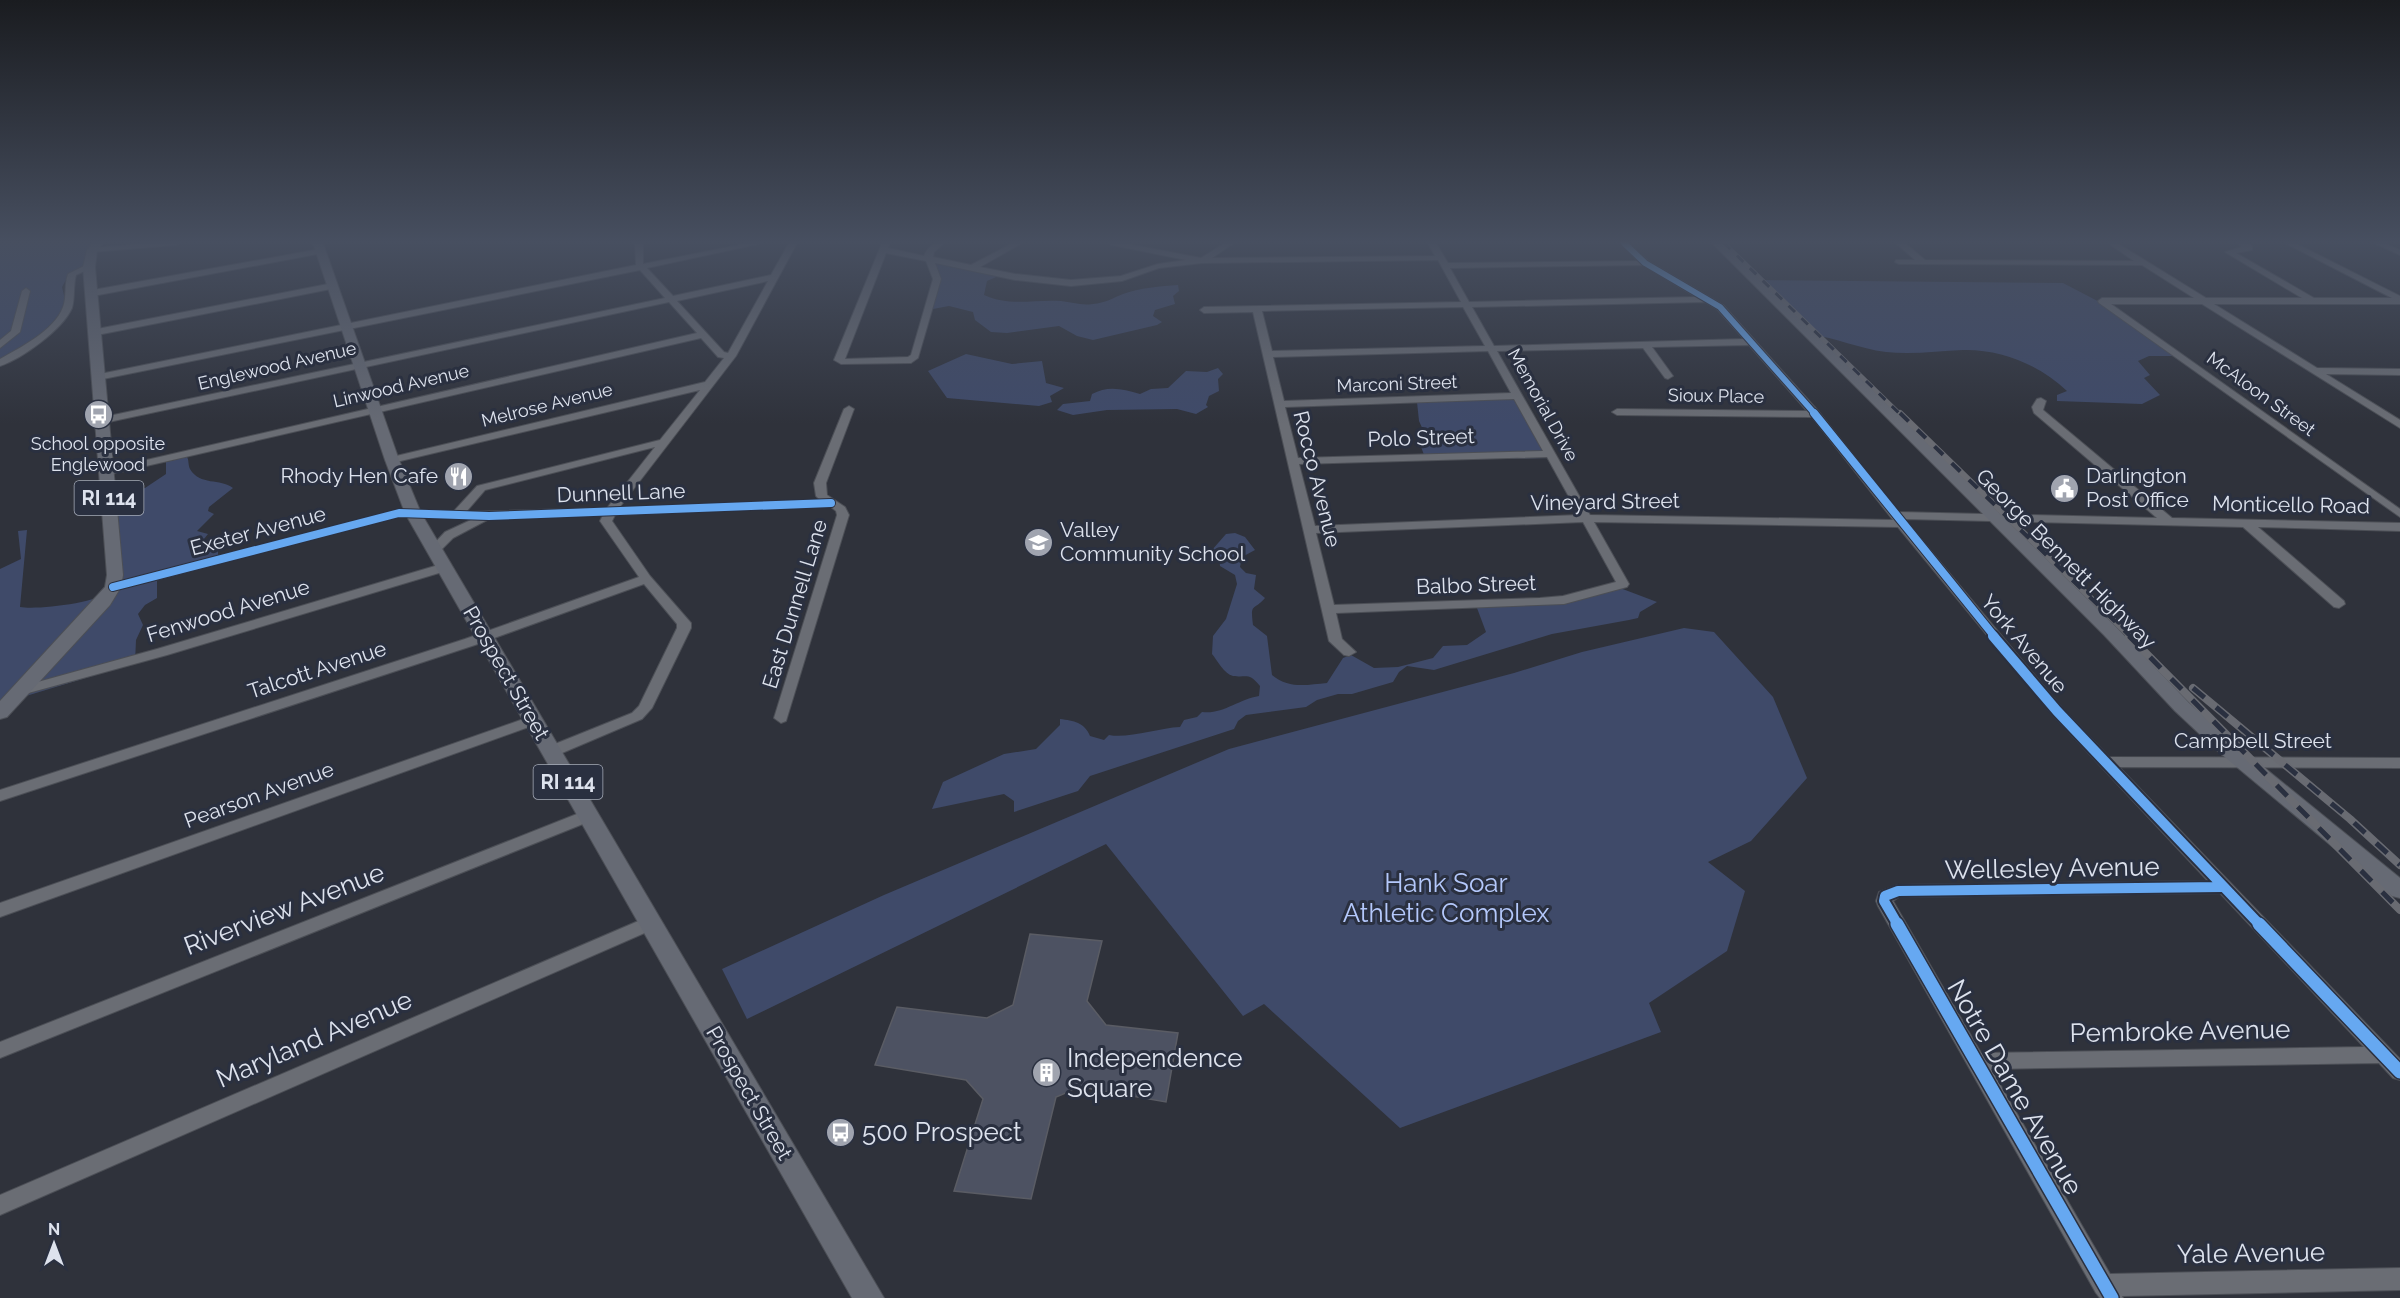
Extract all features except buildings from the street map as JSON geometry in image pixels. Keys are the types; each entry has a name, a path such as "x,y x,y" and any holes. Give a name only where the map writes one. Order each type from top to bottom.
{"main road":[{"name":"RI 114","path":"94,304 115,575 113,588"},
{"name":"Prospect Street","path":"339,304 392,460 413,513 869,1298"},
{"name":"George Bennett Highway","path":"1778,304 2110,631 2174,699 2244,761 2400,890"},
{"path":"0,713 104,601 113,588"}],"street":[{"path":"0,345 15,332 23,304"},
{"path":"0,363 28,346 55,323 67,309 67,304"},
{"path":"97,332 243,304"},
{"path":"98,377 453,304"},
{"name":"Englewood Avenue","path":"104,420 644,304"},
{"path":"675,304 721,355 731,356"},
{"path":"550,752 637,716 651,701 684,628 684,623 646,579 606,520 731,356 760,304"},
{"path":"862,304 839,360 844,362 911,360 917,350 930,304"},
{"name":"Memorial Drive","path":"1467,304 1623,584"},
{"path":"1204,310 1488,304"},
{"name":"York Avenue","path":"1715,304 1815,414 1897,519 2010,656 2221,887 2400,1072"},
{"name":"McAloon Street","path":"2106,304 2400,514"},
{"path":"2210,304 2400,426"},
{"name":"Rocco Avenue","path":"1257,309 1336,641 1349,652"},
{"name":"Linwood Avenue","path":"107,472 702,335"},
{"path":"1268,354 1752,342"},
{"path":"1645,344 1668,376"},
{"path":"2314,371 2400,372"},
{"name":"Melrose Avenue","path":"392,460 711,384"},
{"name":"Marconi Street","path":"1278,404 1518,396"},
{"path":"2041,401 2037,407 2038,411 2168,521"},
{"name":"East Dunnell Lane","path":"781,718 843,515 841,509 822,496 820,483 849,409"},
{"name":"Sioux Place","path":"1617,412 1815,414"},
{"path":"457,515 478,490 487,486 651,444 664,443"},
{"name":"Polo Street","path":"1292,461 1551,454"},
{"name":"Dunnell Lane","path":"413,513 489,516 831,503"},
{"name":"Exeter Avenue","path":"113,588 399,513 413,513"},
{"path":"434,550 449,535 489,516"},
{"name":"Monticello Road","path":"1897,519 2168,521 2397,529"},
{"name":"Vineyard Street","path":"1310,530 1587,520 1897,519"},
{"path":"2246,523 2339,604"},
{"name":"Fenwood Avenue","path":"21,691 162,652 445,567"},
{"name":"Talcott Avenue","path":"0,796 485,636 646,579"},
{"name":"Balbo Street","path":"1329,609 1564,600 1623,584"},
{"name":"Pearson Avenue","path":"0,910 532,721"},
{"name":"Campbell Street","path":"2105,762 2400,763"},
{"name":"Riverview Avenue","path":"0,1050 587,816"},
{"name":"Wellesley Avenue","path":"1885,896 1898,891 2221,887"},
{"name":"Notre Dame Avenue","path":"1885,896 1884,901 1978,1061 2108,1291"},
{"name":"Maryland Avenue","path":"0,1205 650,923"},
{"name":"Pembroke Avenue","path":"1978,1061 2384,1055"},
{"name":"Yale Avenue","path":"2108,1291 2400,1279"}],"green space":[{"path":"0,304 66,304 60,314 37,338 0,363"},
{"path":"930,304 1175,304 1155,310 1153,316 1162,322 1157,325 1093,340 1077,336 1059,326 1007,333 991,332 975,320 973,312 949,306 933,309"},
{"path":"1778,304 2103,304 2180,356 2149,356 2138,361 2150,375 2144,378 2160,395 2142,404 2057,401 2057,395 2067,391 2045,373 2019,360 1991,352 1963,350 1896,353 1810,335"},
{"path":"966,354 1012,364 1042,361 1046,383 1064,388 1050,396 1052,402 1039,406 947,398 928,371"},
{"path":"1218,368 1223,374 1218,379 1219,391 1209,396 1206,405 1208,407 1196,414 1177,409 1107,410 1073,415 1057,410 1063,404 1090,401 1092,394 1098,391 1122,389 1140,394 1151,389 1168,388 1186,371 1207,372"},
{"path":"1521,399 1552,458 1426,460 1418,439 1424,432 1419,421 1417,402"},
{"path":"187,457 190,469 199,478 233,488 209,507 208,511 214,514 197,531 208,534 204,539 205,544 218,547 218,562 157,580 157,598 145,605 138,614 143,625 136,640 135,663 26,696 0,715 0,569 21,559 18,531 27,530 20,607 67,605 103,595 110,591 107,498 145,488 166,474 166,462"},
{"path":"1235,533 1245,537 1255,550 1242,557 1240,567 1246,573 1256,575 1254,589 1265,598 1253,610 1253,625 1267,636 1272,675 1291,684 1327,683 1343,658 1351,655 1374,668 1398,667 1433,658 1443,646 1467,645 1486,632 1477,608 1558,604 1620,588 1657,602 1640,612 1638,618 1552,634 1434,670 1407,666 1399,672 1393,682 1352,694 1338,694 1317,700 1306,707 1246,715 1238,721 1234,729 1090,776 1078,791 1014,812 1014,801 1004,794 932,809 943,782 1004,754 1036,749 1060,725 1060,719 1078,723 1090,736 1104,740 1109,735 1125,736 1180,727 1184,720 1197,717 1202,712 1217,711 1259,696 1260,686 1253,679 1248,676 1230,675 1212,654 1213,636 1226,619 1237,584 1235,575 1220,566 1219,557 1212,550 1226,534"},
{"name":"Hank Soar Athletic Complex","path":"1684,628 1714,632 1773,697 1807,778 1751,841 1708,862 1745,891 1727,951 1649,1003 1661,1032 1400,1128 1264,1004 1243,1016 1106,844 747,1019 722,969 884,895 1229,749 1514,673 1582,652"}],"railway":[{"path":"1786,304 1901,415"},
{"path":"1900,413 2131,637"},
{"path":"2129,636 2400,910"},
{"path":"2193,688 2350,819 2400,865"}],"cycle path":[{"path":"1714,304 1720,307 1815,414 1934,565 2057,711 2400,1072"},
{"path":"113,587 399,513 489,516 831,503"},
{"path":"2112,1298 1884,901 1885,896 1898,891 2221,887"}],"place":[{"name":"School opposite Englewood","path":"98,415"},
{"name":"Rhody Hen Cafe","path":"459,476"},
{"name":"Darlington Post Office","path":"2065,488"},
{"name":"Valley Community School","path":"1039,542"},
{"name":"Independence Square","path":"1046,1073"},
{"name":"500 Prospect","path":"841,1132"}]}
